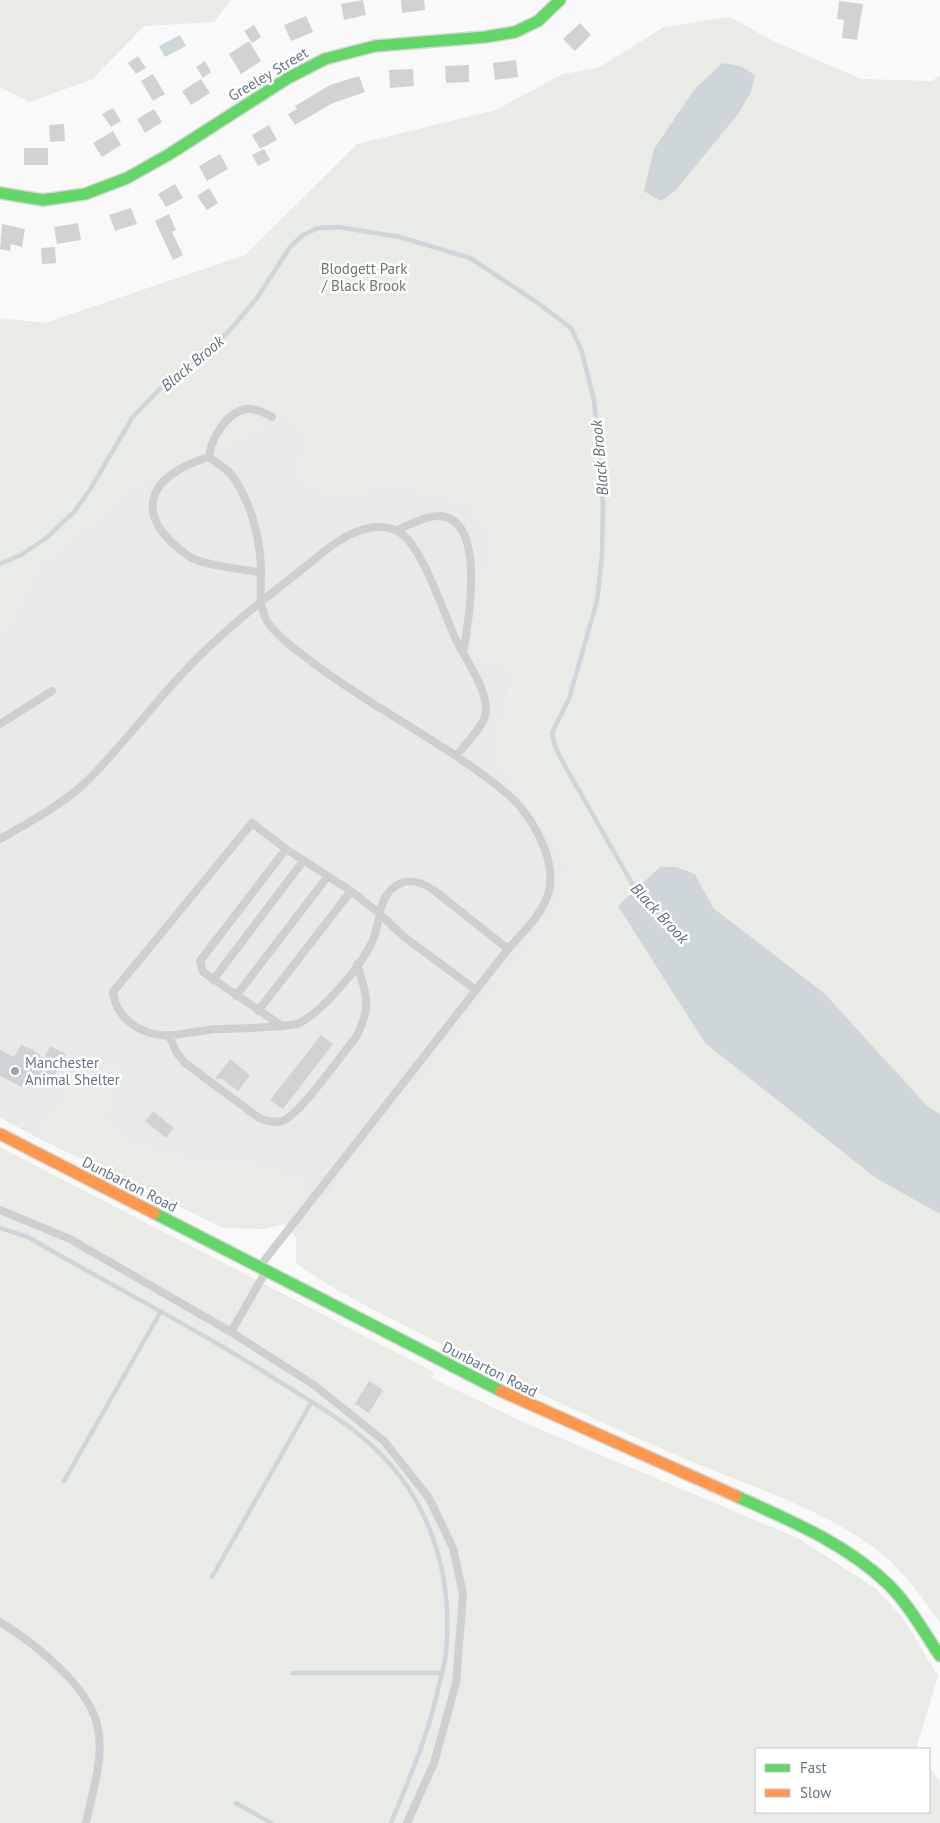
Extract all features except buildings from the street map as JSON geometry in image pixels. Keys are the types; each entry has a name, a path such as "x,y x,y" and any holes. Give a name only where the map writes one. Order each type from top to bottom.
{"street":[{"name":"Greeley Street","path":"0,193 24,198 60,200 97,191 130,177 305,68 334,55 367,46 508,34 542,19 560,0"},
{"name":"Dunbarton Road","path":"0,1134 535,1408 780,1515 839,1545 889,1585 910,1610 940,1656"}],"lane":[{"path":"209,457 211,443 234,415 246,409 259,411 272,417"},
{"path":"209,457 228,472 243,495 256,532 261,573 261,602 268,623 307,658 377,708 456,756 507,793 545,846 550,867 550,888 547,899 536,918 508,949 476,990 263,1268 231,1332"},
{"path":"209,457 189,463 166,478 154,494 152,509 158,524 191,557 204,562 236,566 261,573"},
{"path":"397,530 432,517 442,516 452,521 462,535 472,578 463,653"},
{"path":"0,839 44,814 86,782 200,655 261,602 348,535 368,528 383,527 397,530 408,538 418,551 447,623 487,705 484,718 456,756"},
{"path":"0,724 52,691"},
{"path":"476,990 403,936 380,914 351,891 286,849 252,823 113,992 113,1000 122,1016 135,1027 145,1033 160,1037 219,1028 297,1024 309,1019 321,1009 357,964 373,940 380,914 385,897 394,887 408,881 422,883 508,949"},
{"path":"282,1026 213,980 203,972 200,961 286,849"},
{"path":"213,980 304,860"},
{"path":"236,996 328,876"},
{"path":"258,1011 351,891"},
{"path":"168,1036 177,1053 186,1063 259,1118 268,1122 281,1121 299,1108 356,1037 362,1026 367,1012 368,1000 357,964"},
{"path":"0,1210 70,1239 231,1332 314,1385 384,1441 429,1498 453,1548 463,1594 456,1684 434,1763 407,1823"},
{"path":"0,1622 15,1631 73,1682 91,1704 99,1729 98,1766 86,1823"}],"shaded area":[{"path":"274,409 311,439 293,477 329,494 403,486 473,506 495,547 473,606 515,674 494,753 569,864 558,909 296,1237 283,1224 306,1191 253,1165 189,1161 127,1142 104,1120 111,1091 120,1068 71,1073 63,1102 41,1125 44,1141 0,1118 0,636 9,628 40,564 106,511 169,422"}],"green space":[{"path":"0,0 231,0 214,22 144,26 93,79 29,102 0,87"},
{"name":"Blodgett Park / Black Brook","path":"730,17 767,38 861,79 932,81 940,75 940,1623 904,1575 890,1561 844,1528 818,1514 586,1415 362,1304 328,1285 296,1263 296,1237 558,909 569,864 494,753 515,675 476,657 473,606 495,547 473,506 403,486 329,494 293,477 311,439 285,418 115,498 106,511 40,564 9,628 0,636 0,318 45,323 245,255 357,144 496,110 563,74 598,68 664,27"},
{"path":"92,1053 121,1068 111,1091 104,1120 127,1142 189,1161 253,1165 304,1178 306,1191 283,1224 265,1229 223,1228 44,1141 41,1125 63,1102 71,1073"},
{"path":"0,1147 434,1372 432,1378 525,1423 798,1538 875,1588 903,1618 938,1676 916,1748 755,1748 755,1813 930,1813 930,1767 940,1782 940,1823 0,1823"}],"water":[{"path":"180,35 186,46 165,57 159,46"},
{"path":"722,63 740,66 755,75 751,92 738,114 676,190 661,201 644,191 654,149 694,90"},
{"path":"660,867 676,867 695,874 713,908 824,993 927,1106 940,1114 940,1214 876,1178 705,1043 618,906"}],"waterway":[{"name":"Black Brook","path":"0,564 21,555 45,539 74,512 91,488 132,418 172,376 209,350 231,329 257,298 290,247 303,235 318,228 338,227 400,237 470,258 535,301 571,328 581,349 594,400 603,502 602,556 597,601 569,699 552,733 561,759 638,894"},
{"path":"0,1228 28,1237 242,1358 337,1418 357,1433 381,1454 401,1478 418,1504 440,1560 445,1590 447,1621 446,1657 430,1720 391,1823"},
{"path":"64,1481 161,1311"},
{"path":"212,1577 311,1403"},
{"path":"292,1673 442,1673"},
{"path":"236,1803 271,1823"}],"traffic: fast":[{"path":"0,193 43,200 85,194 127,178 168,155 288,78 325,59 375,46 485,37 515,32 538,21 560,0"},
{"path":"154,1213 501,1391"},
{"path":"736,1496 835,1544 871,1569 903,1601 940,1656"}],"traffic: slow":[{"path":"0,1134 154,1213"},
{"path":"501,1391 736,1496"}],"place":[{"name":"Manchester Animal Shelter","path":"15,1071"}]}
